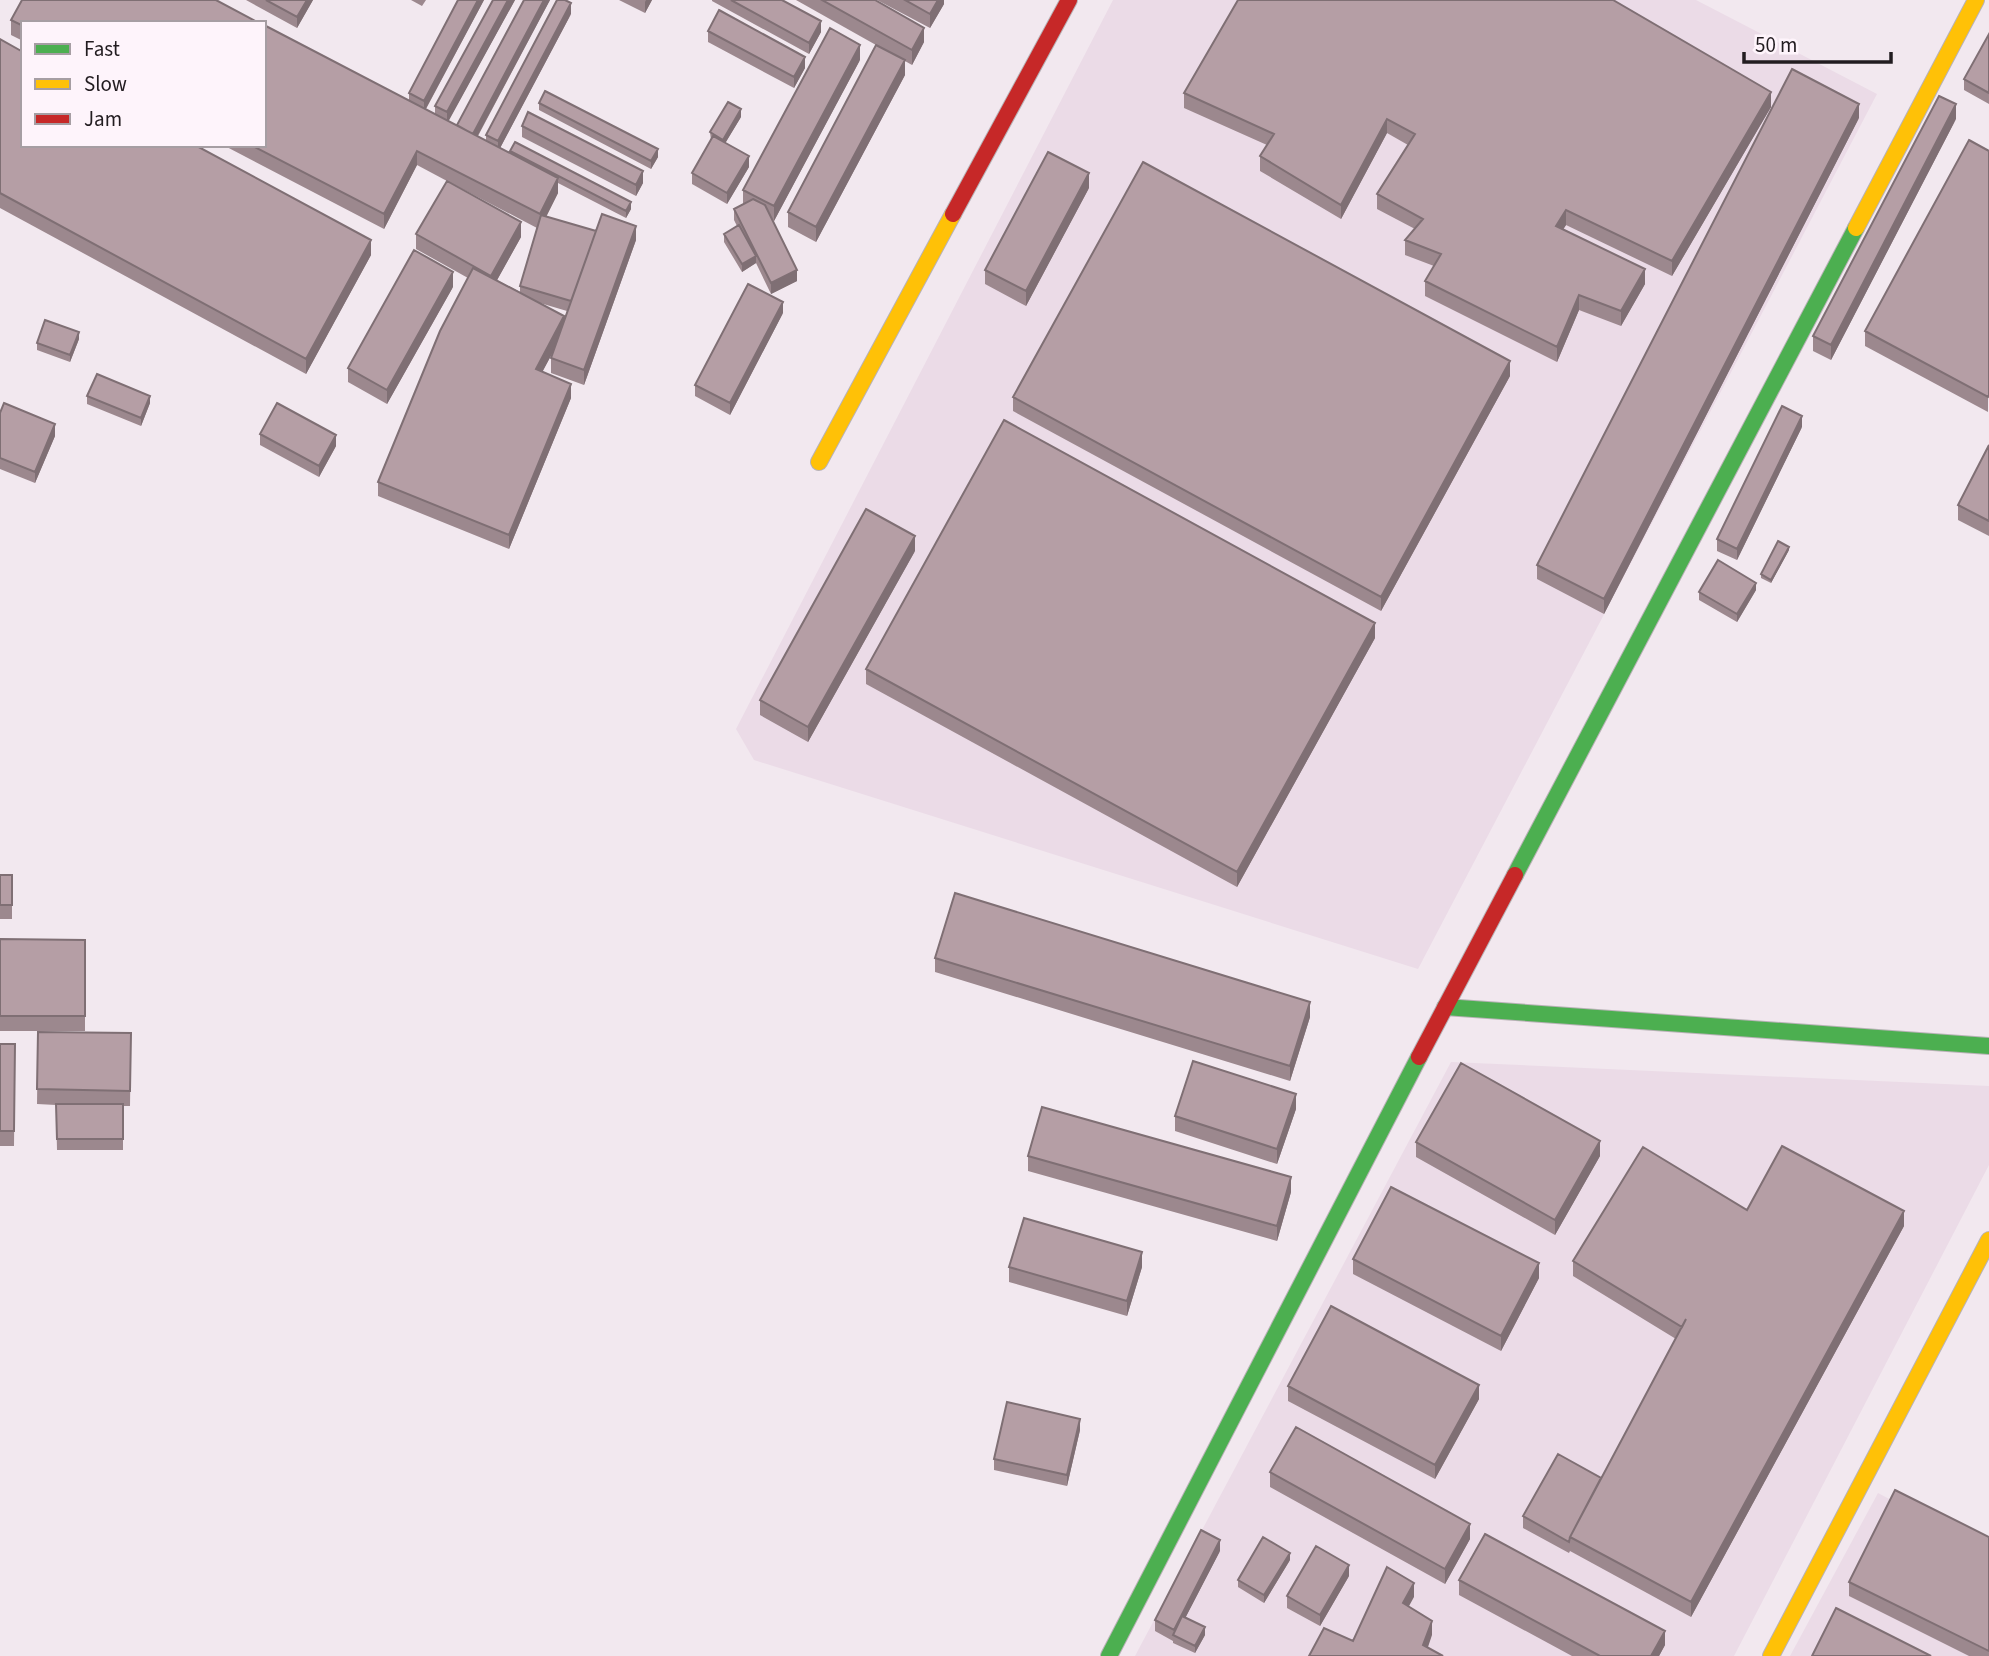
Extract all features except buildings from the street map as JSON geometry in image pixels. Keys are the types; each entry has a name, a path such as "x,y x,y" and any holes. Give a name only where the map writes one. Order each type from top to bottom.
{"street":[{"path":"819,462 1069,0"},
{"path":"1109,1656 1446,1007 1976,0"},
{"path":"1446,1007 1989,1045"},
{"path":"1771,1656 1989,1240"}],"shaded area":[{"path":"1113,0 1696,0 1877,94 1418,969 754,760 736,729"},
{"path":"1451,1062 1989,1086 1989,1165 1734,1656 1135,1656"},
{"path":"1878,1493 1989,1552 1989,1656 1790,1656"}],"traffic: fast":[{"path":"1515,875 1856,228"},
{"path":"1445,1007 1989,1046"},
{"path":"1109,1656 1419,1057"}],"traffic: slow":[{"path":"1856,228 1976,0"},
{"path":"819,462 953,214"},
{"path":"1771,1656 1989,1240"}],"traffic: jam":[{"path":"953,214 1069,0"},
{"path":"1419,1057 1515,875"}]}
